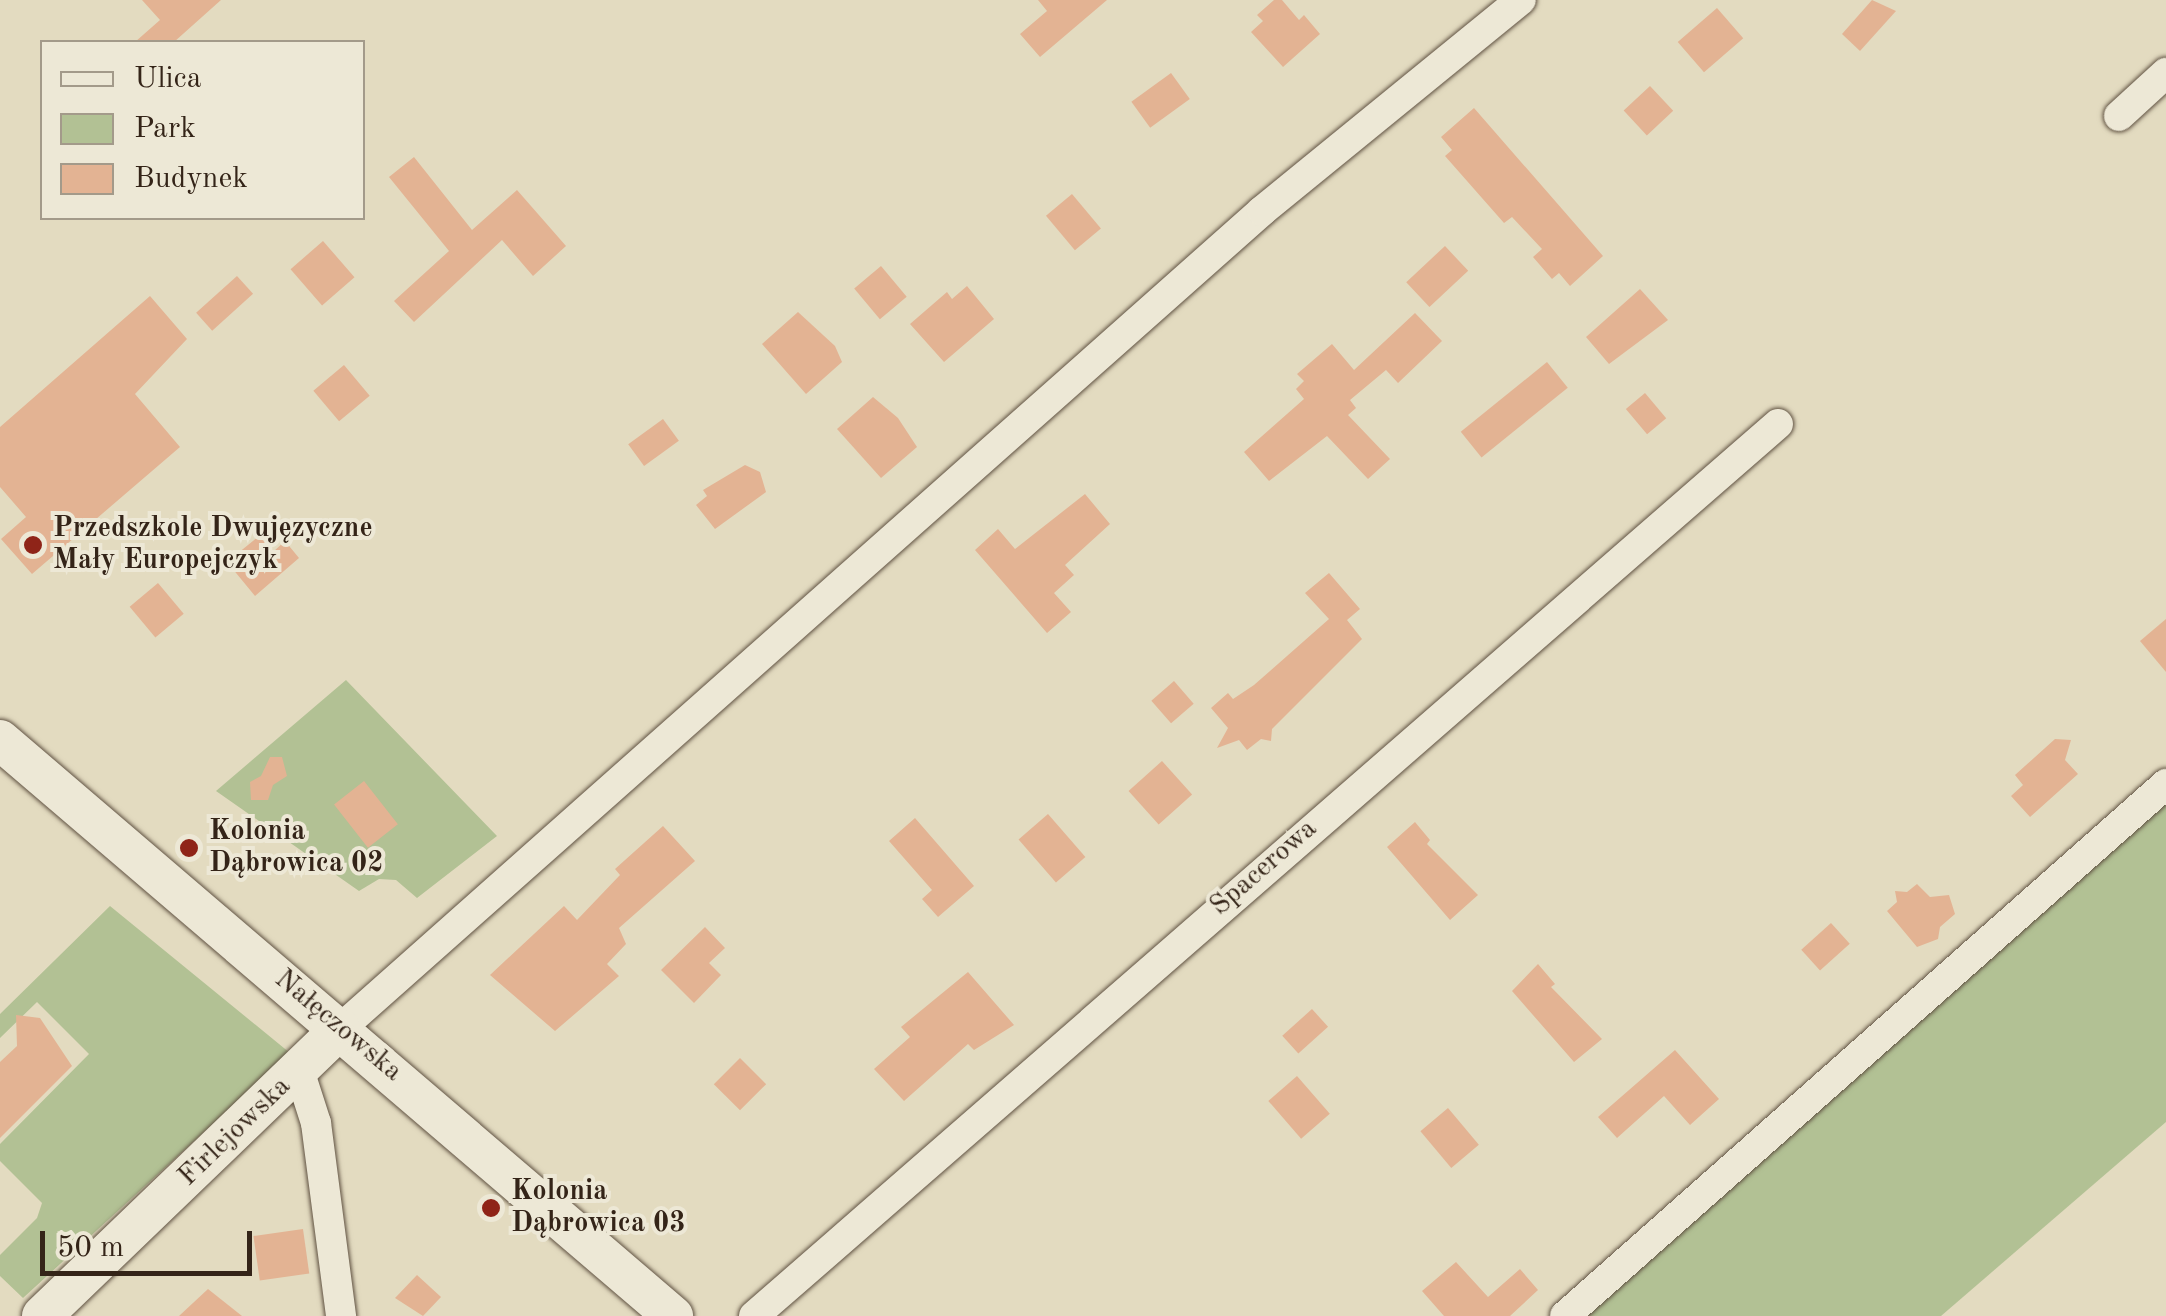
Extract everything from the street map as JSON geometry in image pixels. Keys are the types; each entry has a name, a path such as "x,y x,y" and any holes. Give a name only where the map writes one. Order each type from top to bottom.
{"main road":[{"name":"Nałęczowska","path":"0,740 672,1316"},
{"name":"Firlejowska","path":"42,1316 340,1028"}],"street":[{"path":"340,1028 1262,211 1521,0"},
{"path":"2119,116 2166,74"},
{"name":"Spacerowa","path":"754,1316 1778,424"},
{"path":"1565,1316 2166,784"},
{"path":"298,1070 316,1123 341,1316"}],"green space":[{"path":"346,680 497,836 417,898 396,880 379,879 359,891 216,791"},
{"path":"2166,778 2166,1122 1941,1316 1569,1316"},
{"path":"110,906 290,1053 23,1298 0,1276 0,1255 37,1218 42,1203 0,1161 0,1144 89,1054 37,1002 0,1038 0,1014"}],"building":[{"path":"142,0 221,0 176,40 137,40 160,20"},
{"path":"1038,0 1107,0 1040,57 1020,34 1047,11"},
{"path":"1274,0 1282,0 1299,20 1304,15 1320,34 1283,67 1251,32 1263,21 1257,15"},
{"path":"1872,0 1896,11 1860,51 1842,34"},
{"path":"1717,8 1743,38 1704,72 1678,42"},
{"path":"1171,73 1190,99 1150,128 1131,102"},
{"path":"1650,86 1673,111 1647,135 1624,111"},
{"path":"1474,108 1603,256 1570,286 1559,273 1552,279 1533,257 1542,249 1512,217 1504,223 1445,156 1452,150 1441,137"},
{"path":"414,157 472,230 517,190 566,246 533,276 502,240 414,322 394,301 449,251 389,177"},
{"path":"1072,194 1101,228 1075,250 1046,216"},
{"path":"323,241 354,277 322,305 291,269"},
{"path":"1445,246 1468,271 1429,307 1406,282"},
{"path":"881,266 907,297 880,319 854,288"},
{"path":"237,276 253,294 212,331 196,313"},
{"path":"967,286 994,319 944,362 910,324 947,292 952,299"},
{"path":"1640,289 1668,320 1609,364 1586,337"},
{"path":"150,296 187,339 135,394 180,447 32,574 1,539 26,517 0,487 0,427"},
{"path":"798,312 835,346 842,362 806,394 762,344"},
{"path":"1415,313 1442,341 1398,383 1386,370 1350,400 1356,408 1348,415 1390,459 1368,479 1327,436 1269,481 1244,452 1304,399 1296,389 1304,381 1297,374 1332,344 1354,370"},
{"path":"1547,362 1568,388 1482,458 1461,432"},
{"path":"344,365 370,396 339,421 313,391"},
{"path":"1645,393 1666,418 1647,434 1626,409"},
{"path":"873,397 898,418 917,447 881,478 837,429"},
{"path":"663,419 679,441 644,466 628,444"},
{"path":"745,465 760,472 766,492 715,529 696,505 707,496 703,490"},
{"path":"1085,494 1110,524 1065,565 1074,575 1054,593 1071,612 1047,633 975,550 998,529 1015,549"},
{"path":"259,536 273,552 285,541 299,558 255,596 227,562"},
{"path":"1329,573 1360,609 1347,620 1362,639 1272,729 1271,741 1261,739 1247,750 1239,740 1217,748 1228,728 1211,708 1228,693 1233,699 1254,685 1329,619 1305,593"},
{"path":"158,583 184,614 155,637 130,607"},
{"path":"2166,619 2166,672 2140,641"},
{"path":"1174,681 1194,704 1171,723 1151,701"},
{"path":"2055,739 2071,740 2065,760 2078,774 2030,817 2011,796 2023,785 2015,775"},
{"path":"270,757 282,757 287,776 273,785 268,800 251,800 250,782 261,776"},
{"path":"1162,761 1192,794 1159,825 1129,791"},
{"path":"364,781 398,824 368,848 334,804"},
{"path":"1048,814 1085,857 1056,883 1019,840"},
{"path":"915,818 974,886 938,917 922,899 932,890 889,841"},
{"path":"1415,822 1430,840 1427,844 1478,895 1450,920 1387,847"},
{"path":"663,826 695,861 619,928 626,944 607,964 619,976 555,1031 490,975 564,906 577,920 620,875 615,869"},
{"path":"1917,884 1930,897 1949,895 1955,914 1940,927 1938,939 1917,947 1887,911 1897,902 1895,891 1907,892"},
{"path":"1831,923 1850,944 1820,971 1801,950"},
{"path":"705,927 725,948 709,963 721,975 694,1003 661,970"},
{"path":"1538,964 1555,984 1551,987 1602,1039 1574,1062 1512,991"},
{"path":"968,972 1014,1025 974,1050 968,1044 904,1101 874,1069 910,1037 901,1027"},
{"path":"1312,1009 1328,1027 1298,1054 1282,1036"},
{"path":"16,1015 40,1018 72,1066 0,1138 0,1062 17,1046"},
{"path":"1675,1050 1719,1099 1690,1125 1664,1096 1617,1138 1598,1117"},
{"path":"740,1058 766,1084 740,1110 714,1084"},
{"path":"1297,1076 1330,1114 1301,1139 1268,1101"},
{"path":"1448,1108 1479,1145 1451,1168 1420,1131"},
{"path":"303,1229 309,1274 260,1281 253,1236"},
{"path":"1456,1262 1488,1297 1520,1269 1538,1290 1510,1316 1444,1316 1422,1291"},
{"path":"417,1275 441,1297 423,1316 395,1298"},
{"path":"208,1289 242,1316 179,1316"}],"place":[{"name":"Przedszkole Dwujęzyczne Mały Europejczyk","path":"33,545"},
{"name":"Kolonia Dąbrowica 02","path":"189,848"},
{"name":"Kolonia Dąbrowica 03","path":"491,1208"}]}
